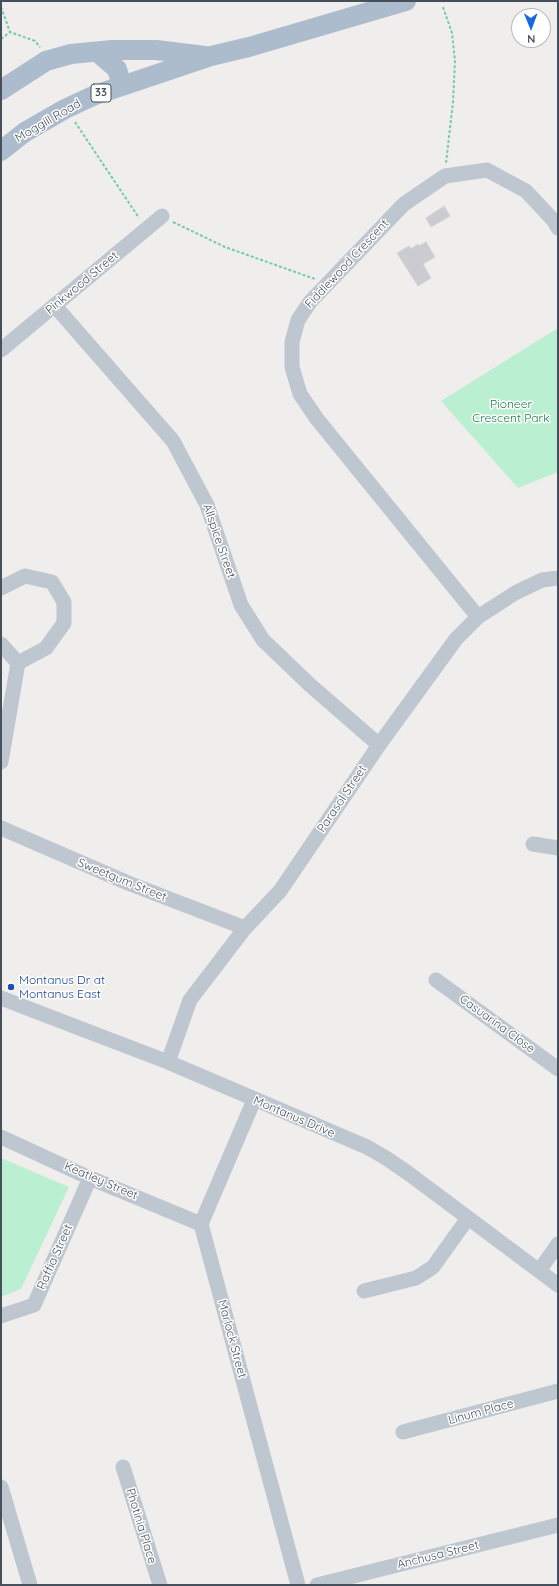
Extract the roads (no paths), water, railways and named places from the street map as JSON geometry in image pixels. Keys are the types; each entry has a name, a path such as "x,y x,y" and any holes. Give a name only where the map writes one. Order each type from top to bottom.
{"main road":[{"name":"Moggill Road","path":"1,151 25,132 65,109 95,95 211,56 249,47 406,1"},
{"name":"Moggill Road","path":"1,90 46,61 71,54 112,50 156,50 211,56"},
{"path":"97,52 117,69 122,86"}],"street":[{"name":"Fiddlewood Crescent","path":"478,617 317,418 300,394 292,367 292,342 298,320 310,302 324,286 404,204 444,176 487,170 526,191 554,221 558,228"},
{"name":"Pinkwood Street","path":"1,350 56,306 162,216"},
{"name":"Allspice Street","path":"56,306 173,441 207,504 241,605 264,640 310,685 379,745"},
{"path":"1,588 25,576 52,582 64,602 64,623 46,648 18,663 6,703 1,762"},
{"name":"Parasol Street","path":"168,1062 190,1000 245,928 280,891 379,745 456,639 478,617 514,593 542,580 558,578"},
{"path":"1,644 18,663"},
{"name":"Sweetgum Street","path":"1,828 128,883 245,928"},
{"path":"533,844 558,848"},
{"name":"Casuarina Close","path":"436,980 558,1069"},
{"name":"Montanus Drive","path":"1,998 168,1062 367,1147 392,1162 558,1285"},
{"path":"201,1224 254,1100"},
{"name":"Keatley Street","path":"1,1137 90,1178 201,1224"},
{"name":"Raffia Street","path":"1,1316 34,1305 90,1178"},
{"path":"364,1291 416,1278 433,1267 468,1218"},
{"name":"Marlock Street","path":"201,1224 298,1585"},
{"path":"539,1271 558,1244"},
{"name":"Linum Place","path":"403,1432 558,1391"},
{"name":"Photinia Place","path":"123,1467 160,1585"},
{"path":"1,1487 30,1585"},
{"name":"Anchusa Street","path":"317,1585 558,1525"}],"place":[{"name":"Montanus Dr at Montanus East","path":"11,987"}],"park label":[{"name":"Pioneer Crescent Park","path":"511,411"}]}
